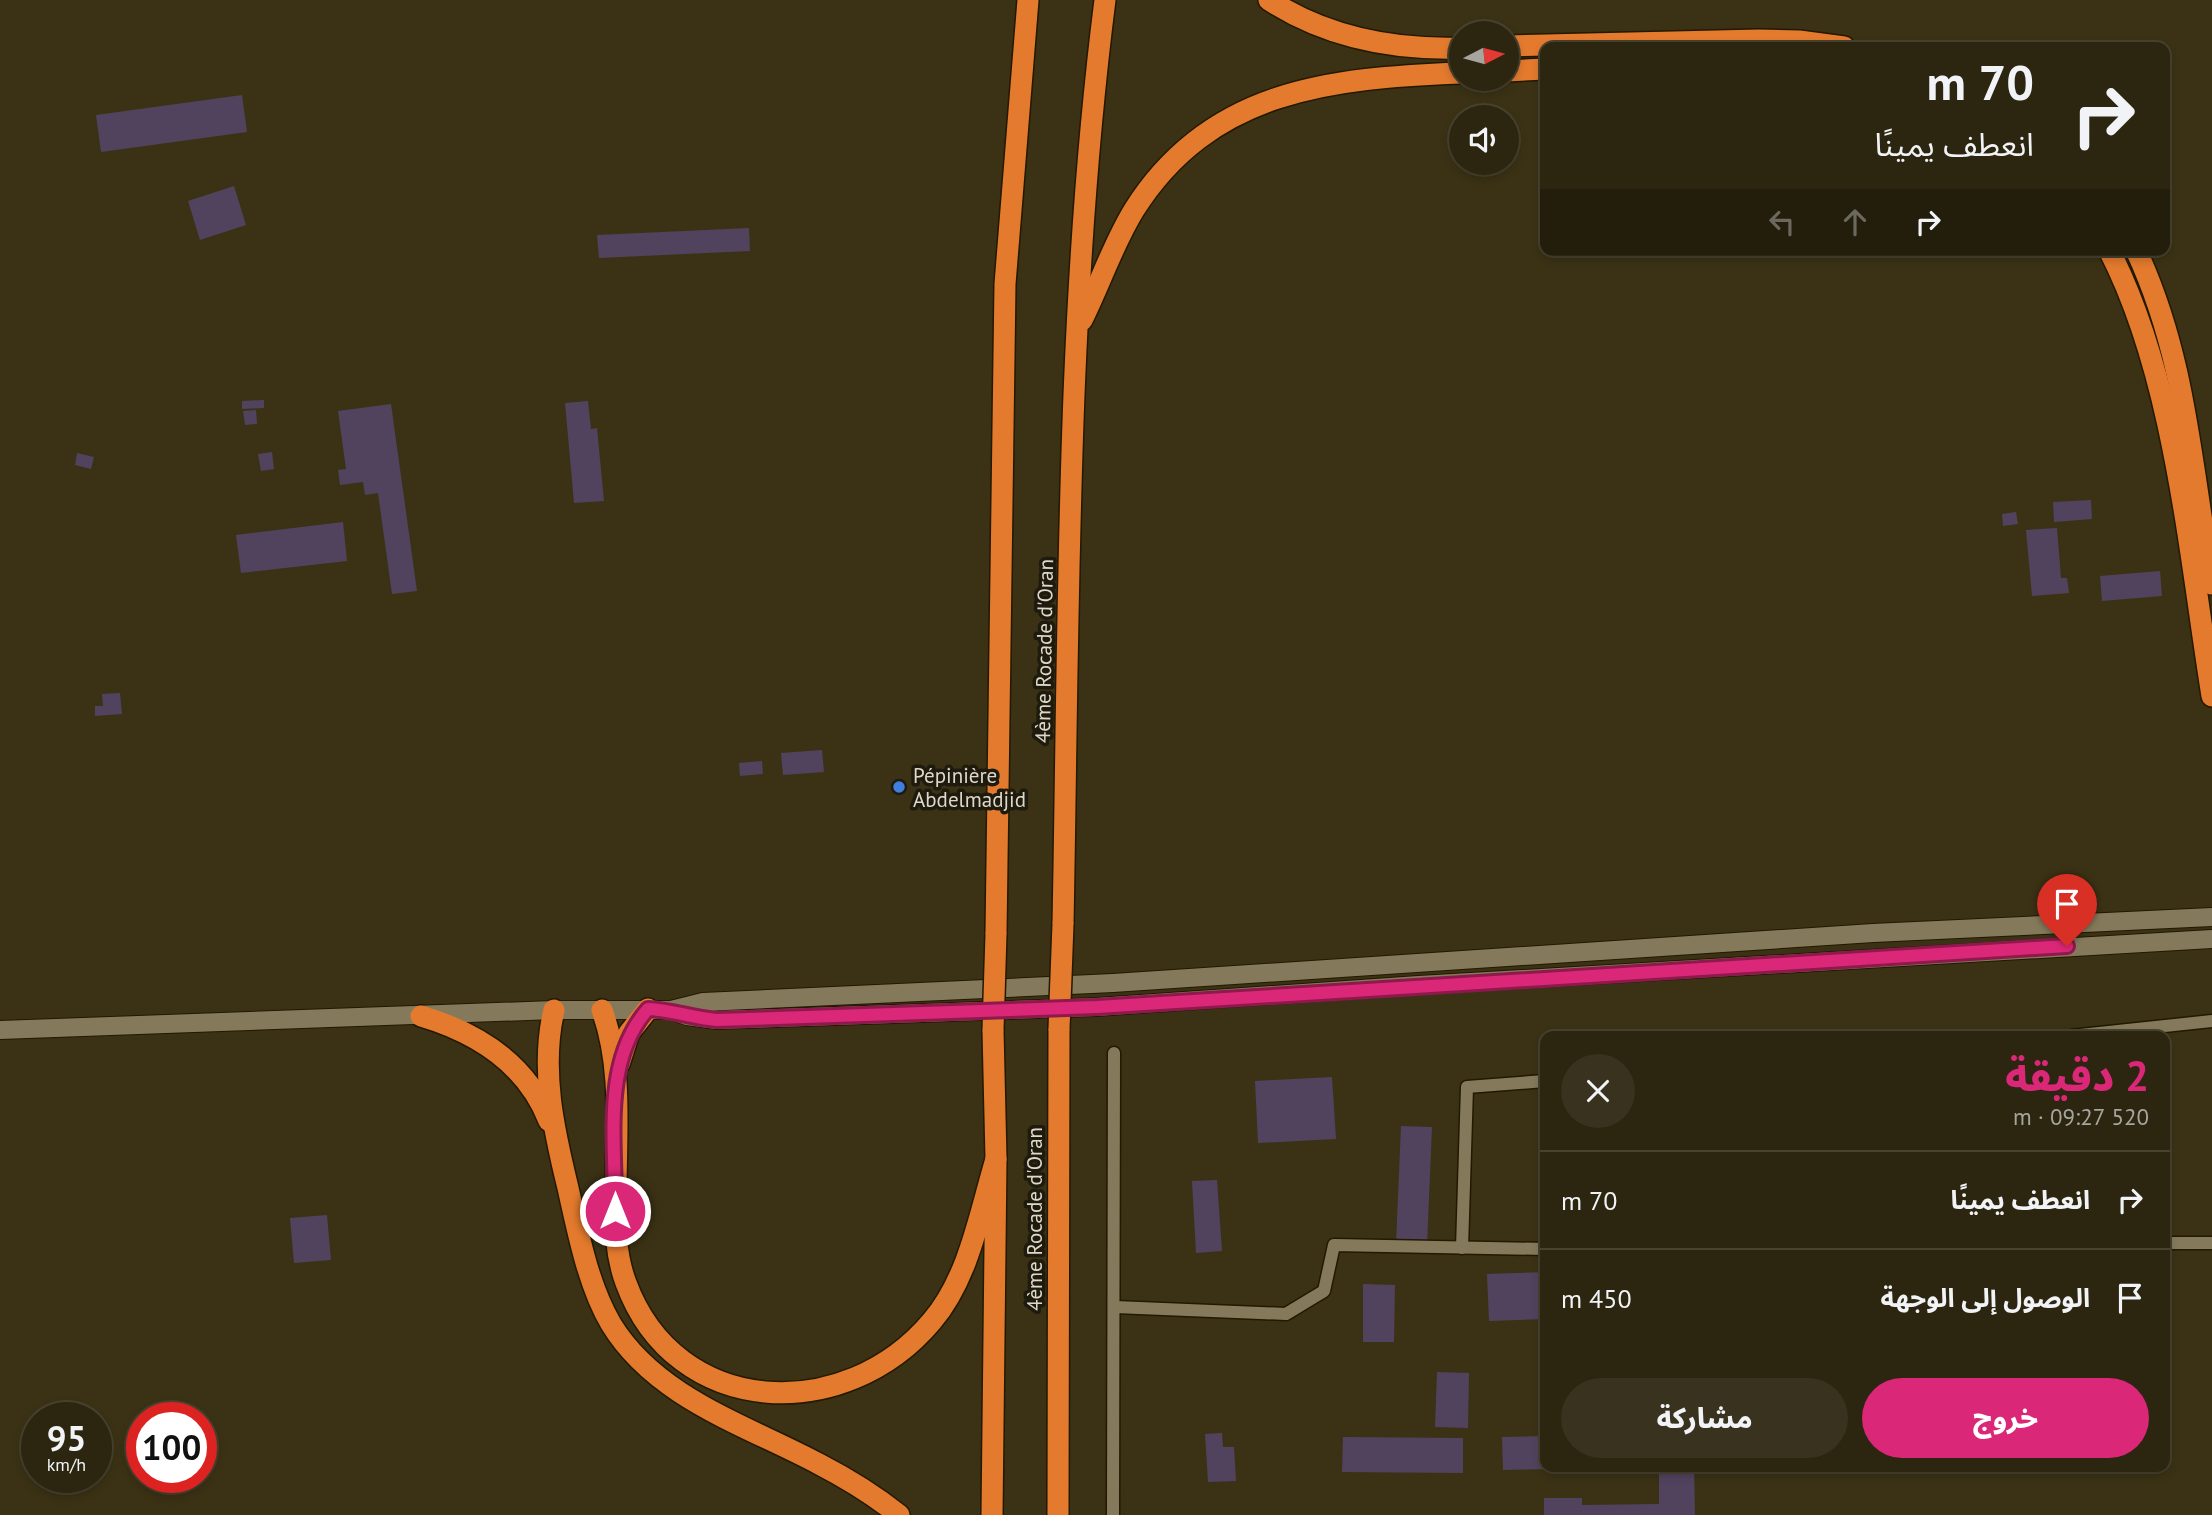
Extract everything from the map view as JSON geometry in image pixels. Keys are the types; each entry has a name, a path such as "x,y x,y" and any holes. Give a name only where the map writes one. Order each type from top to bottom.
{"highway":[{"name":"4ème Rocade d'Oran","path":"992,1515 996,1159 993,1030 1005,284 1028,0"},
{"name":"4ème Rocade d'Oran","path":"1058,1515 1059,1029 1078,328 1095,73 1105,0"},
{"path":"1269,0 1336,32 1401,46 1449,48"},
{"path":"1675,42 1806,42"},
{"path":"1519,46 1540,45"},
{"path":"1519,70 1540,69"},
{"path":"1078,328 1134,210 1169,166 1215,127 1237,113 1294,92 1397,76 1449,74"},
{"path":"2112,256 2134,303 2155,372 2182,505 2212,695"},
{"path":"2138,256 2162,313 2183,390 2212,584"},
{"path":"616,1073 629,1033 648,1009"},
{"path":"554,1010 547,1048 556,1138 575,1216 610,1322 634,1357 673,1389 820,1464 870,1492 899,1515"},
{"path":"602,1010 612,1041 616,1073 616,1234 625,1280 634,1302 658,1337 686,1365 716,1380 765,1393 811,1393 849,1383 892,1358 933,1321 959,1277 996,1159"},
{"path":"421,1016 452,1025 480,1039 506,1058 539,1099 556,1138"}],"main road":[{"path":"0,1030 554,1010 671,1010 703,1002 1113,983 1873,933 2212,917"},
{"path":"671,1010 687,1016 717,1020 1097,1007 1366,988 2212,939"}],"lane":[{"path":"2118,1031 2212,1021"},
{"path":"1113,1515 1114,1053"},
{"path":"1462,1248 1467,1087 1540,1082"},
{"path":"2170,1243 2212,1243"},
{"path":"1115,1307 1286,1314 1324,1291 1334,1245 1540,1249"}],"building":[{"path":"242,95 247,132 101,152 96,115"},
{"path":"234,186 246,225 200,240 188,201"},
{"path":"749,228 750,251 599,258 597,235"},
{"path":"264,400 264,408 242,409 242,401"},
{"path":"588,401 591,429 597,428 604,501 574,503 565,403"},
{"path":"391,404 417,591 392,594 378,493 365,495 363,482 340,485 338,470 346,469 338,411"},
{"path":"256,410 257,424 245,425 243,411"},
{"path":"272,452 274,469 261,471 258,454"},
{"path":"77,453 94,457 91,469 75,465"},
{"path":"2091,500 2092,519 2054,522 2053,502"},
{"path":"2016,512 2018,524 2003,526 2002,514"},
{"path":"343,522 347,561 241,573 236,535"},
{"path":"2057,528 2061,578 2067,578 2069,593 2032,596 2026,530"},
{"path":"2160,571 2162,596 2102,601 2100,576"},
{"path":"120,693 122,714 95,716 95,706 103,706 102,694"},
{"path":"822,750 824,772 783,775 781,753"},
{"path":"762,761 763,774 740,776 739,763"},
{"path":"1332,1077 1336,1139 1258,1143 1255,1081"},
{"path":"1401,1126 1432,1127 1427,1246 1396,1244"},
{"path":"1217,1180 1222,1251 1196,1253 1192,1181"},
{"path":"327,1215 331,1260 294,1263 290,1218"},
{"path":"1540,1272 1540,1319 1489,1321 1487,1274"},
{"path":"1363,1284 1395,1285 1394,1342 1363,1342"},
{"path":"1437,1372 1469,1373 1468,1428 1435,1427"},
{"path":"1222,1433 1223,1447 1234,1447 1236,1481 1208,1482 1205,1434"},
{"path":"1540,1436 1540,1469 1503,1470 1502,1437"},
{"path":"1343,1437 1463,1438 1463,1473 1342,1472"},
{"path":"1659,1472 1694,1472 1695,1515 1544,1515 1544,1498 1582,1498 1582,1505 1659,1504"}],"place":[{"name":"Pépinière Abdelmadjid","path":"899,787"}],"route":[{"path":"615,1211 616,1073 629,1033 648,1009 671,1010 687,1016 717,1020 1097,1007 1299,992 2067,946"}]}
